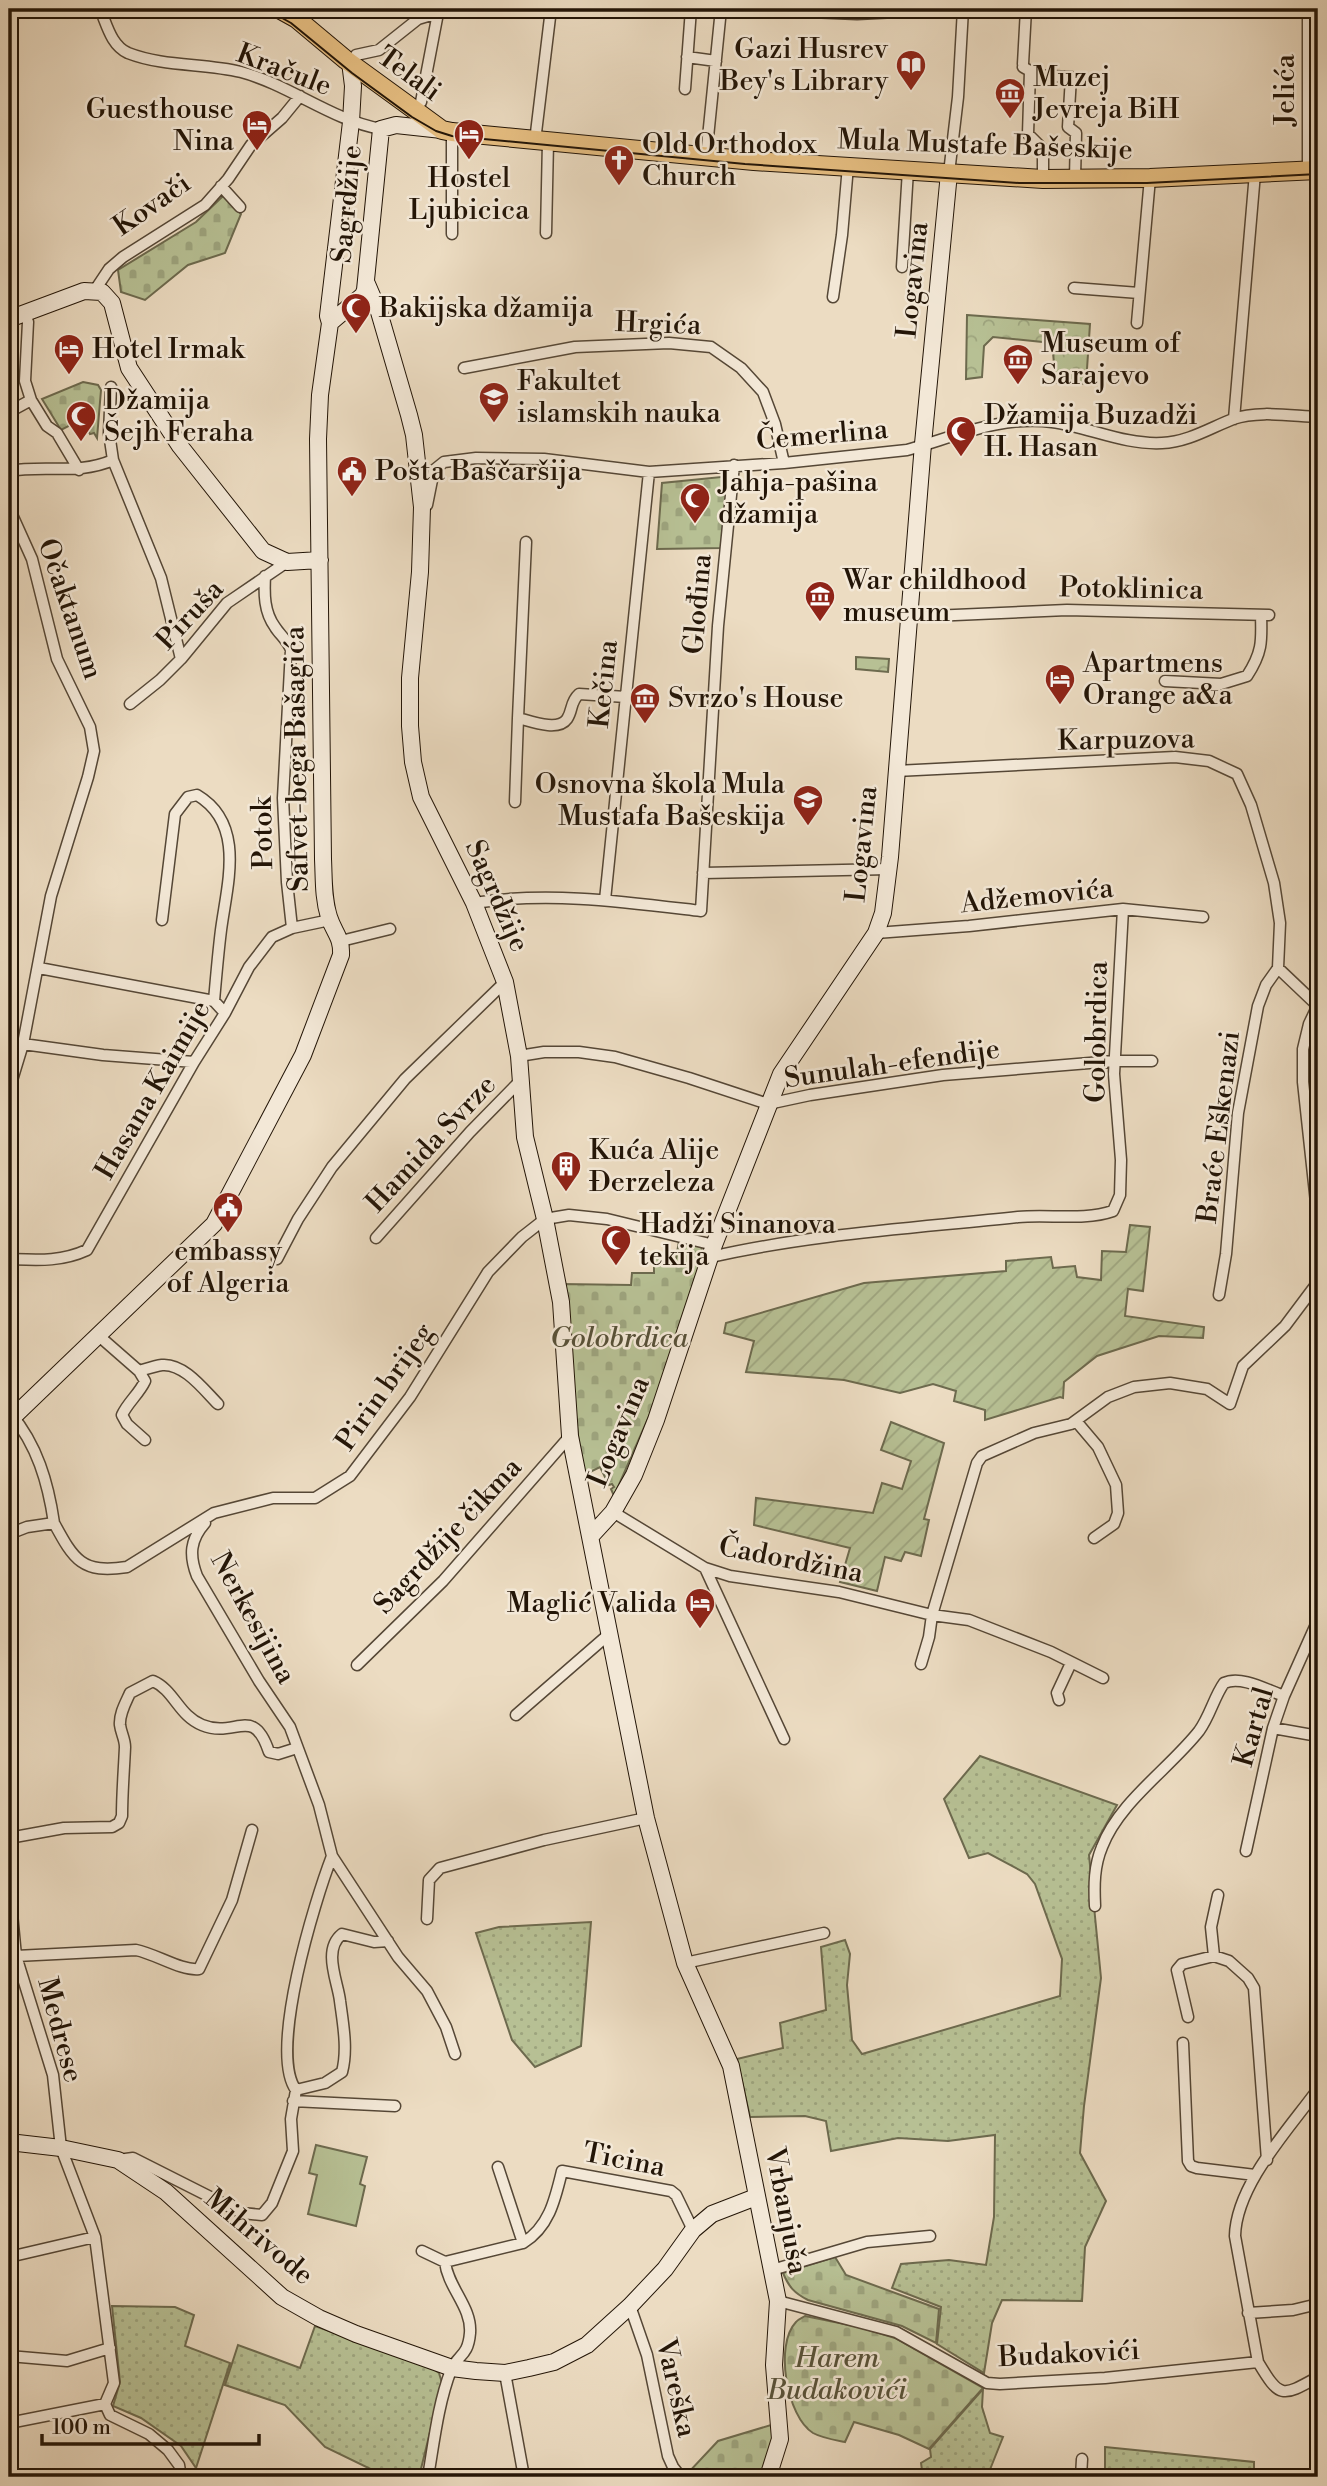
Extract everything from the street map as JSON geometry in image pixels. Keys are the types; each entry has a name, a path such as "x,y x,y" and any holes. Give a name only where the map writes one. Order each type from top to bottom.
{"main road":[{"name":"Telali","path":"279,9 353,59 447,131"},
{"name":"Mula Mustafe Bašeskije","path":"447,131 706,157 1043,178 1150,178 1313,170"}],"street":[{"name":"Kračule","path":"100,9 114,42 127,52 170,63 240,72 300,96 351,122"},
{"path":"408,9 418,19"},
{"path":"546,233 542,142 551,9"},
{"path":"685,89 691,9"},
{"path":"706,157 721,9"},
{"path":"737,9 858,14 875,10 957,9"},
{"path":"948,173 958,97 963,9"},
{"path":"1026,9 1028,134 1043,149 1043,178"},
{"name":"Jelića","path":"1308,9 1313,170"},
{"path":"353,59 379,50 418,19 438,11"},
{"path":"421,102 438,11"},
{"path":"687,57 716,61"},
{"name":"Safvet-bega Bašagića","path":"341,941 330,920 325,896 323,859 317,439 330,323 328,316 351,122 353,59"},
{"path":"1025,69 1071,77 1068,127 1076,133 1075,178"},
{"name":"Kovači","path":"95,290 109,269 123,257 205,205 251,145 282,118 300,96"},
{"name":"Sagrdžije","path":"351,122 381,129"},
{"name":"Sagrdžije","path":"330,323 363,295 367,284 381,129 384,126 396,125 447,131"},
{"path":"447,131 452,234"},
{"path":"833,297 848,166"},
{"path":"902,267 908,170"},
{"name":"Logavina","path":"590,1537 613,1512 634,1475 656,1420 713,1251 781,1074 876,933 883,913 889,869 948,173"},
{"path":"1234,419 1255,173"},
{"path":"1137,323 1150,178"},
{"path":"221,186 240,207"},
{"name":"Sagrdžije","path":"367,284 379,312 414,435 422,507 420,572 410,678 413,762 421,796 474,903 505,982 519,1056 525,1137 561,1302 570,1436 590,1537"},
{"path":"1074,288 1139,293"},
{"path":"13,316 84,291 95,290 106,294 112,303 129,368 180,446 263,551 287,562 320,560"},
{"path":"13,316 27,323 25,381 31,400 47,426 57,433 79,470"},
{"name":"Hrgića","path":"464,368 575,347 669,343 711,347 741,368 763,392 775,424 784,463"},
{"path":"111,387 109,433 113,460 161,578 181,659"},
{"path":"9,412 31,400"},
{"name":"Čemerlina","path":"422,507 427,505 429,500 434,470 444,462 476,458 544,458 649,472 784,463 906,450 1006,422 1030,420 1054,422 1129,441 1164,443 1193,436 1234,419 1318,417"},
{"path":"9,471 40,468 79,470 98,467 113,460"},
{"name":"Glođina","path":"605,900 701,911 718,626 734,465"},
{"name":"Kečina","path":"605,900 649,472"},
{"name":"Očaktanum","path":"9,508 32,559 57,659 90,727 94,751 51,896 23,1044 9,1090"},
{"path":"515,802 526,542"},
{"name":"Piruša","path":"130,704 181,659 228,603 287,562"},
{"name":"Potok","path":"265,576 264,593 269,617 291,650 283,799 292,928"},
{"name":"Potoklinica","path":"909,617 1067,610 1265,615 1262,646 1258,659 1247,676 1222,684 1166,681"},
{"path":"517,718 560,724 567,719 572,700 579,694 626,697"},
{"name":"Karpuzova","path":"896,771 1175,757 1209,761 1224,766 1237,774 1245,789 1274,883 1280,923 1278,968"},
{"path":"162,920 175,814 188,797 197,795 211,804 218,815 229,846 229,874 214,1001"},
{"path":"703,873 889,869"},
{"path":"474,903 498,899 605,900"},
{"name":"Adžemovića","path":"876,933 1124,909 1203,917"},
{"name":"Golobrdica","path":"713,1251 1040,1215 1101,1215 1113,1211 1120,1195 1121,1160 1114,1061 1124,909"},
{"name":"Hasana Kaimije","path":"9,1259 54,1260 71,1258 87,1250 194,1062 225,1013 248,967 272,937 292,928 330,920"},
{"path":"9,1534 27,1527 54,1522 47,1482 34,1449 10,1417 206,1233 220,1215 303,1055 337,968 341,941 390,929"},
{"path":"39,968 214,1001 225,1013"},
{"path":"1278,968 1318,1005 1309,1024 1303,1049 1303,1082 1318,1221"},
{"name":"Braće Eškenazi","path":"1219,1295 1226,1254 1238,1113 1258,1006 1266,985 1278,968"},
{"path":"277,1259 298,1219 332,1167 405,1079 505,982"},
{"path":"23,1044 103,1055 194,1062"},
{"name":"Sunulah-efendije","path":"519,1056 544,1052 579,1052 615,1057 768,1104 943,1075 1114,1061 1152,1061"},
{"name":"Hamida Svrze","path":"376,1238 470,1132 520,1081"},
{"path":"545,1219 569,1215 607,1219 713,1251"},
{"name":"Pirin brijeg","path":"54,1522 68,1550 81,1564 96,1569 113,1569 127,1567 214,1513 273,1498 315,1498 350,1476 410,1397 488,1272 522,1237 545,1219"},
{"path":"921,1664 932,1615 976,1463 989,1452 1034,1433 1076,1421 1108,1397 1134,1387 1170,1383 1207,1389 1230,1404 1243,1366 1286,1326 1318,1282"},
{"path":"99,1336 139,1371 145,1381 122,1415 127,1424 145,1440"},
{"path":"139,1371 162,1365 176,1367 218,1404"},
{"path":"1076,1421 1098,1447 1116,1485 1118,1513 1114,1524 1094,1538"},
{"name":"Sagrdžije čikma","path":"357,1665 443,1581 570,1436"},
{"name":"Čadordžina","path":"613,1512 705,1568 730,1576 839,1592 932,1615 969,1620 1051,1652 1103,1678"},
{"name":"Nerkesijina","path":"214,1513 194,1537 192,1562 197,1576 259,1681 290,1727 320,1805 332,1856"},
{"name":"Vrbanjuša","path":"590,1537 646,1818 685,1964 731,2066 778,2301 774,2365 780,2439 768,2477"},
{"path":"705,1568 784,1739"},
{"name":"Kartal","path":"1246,1851 1273,1727 1318,1620"},
{"path":"516,1715 608,1635"},
{"path":"1059,1700 1057,1693 1071,1663"},
{"path":"1095,1906 1094,1878 1101,1847 1110,1830 1200,1729 1224,1683 1232,1679 1284,1696"},
{"path":"9,1838 64,1828 111,1827 119,1823 122,1816 125,1751 120,1724 122,1713 130,1693 153,1681 167,1690 177,1707 191,1720 206,1727 228,1729 249,1725 258,1728 263,1734 269,1752 278,1754 297,1748"},
{"path":"1273,1727 1318,1736"},
{"path":"427,1919 429,1880 440,1868 544,1840 646,1818"},
{"path":"16,1956 136,1950 152,1953 191,1970 199,1969 232,1900 252,1830"},
{"path":"332,1856 388,1941 427,1991 446,2027 455,2054"},
{"path":"295,2096 287,2067 289,2023 318,1892 332,1856"},
{"name":"Medrese","path":"9,1882 16,1956 52,2075 61,2148 95,2237 114,2383 105,2404"},
{"path":"1214,1956 1211,1927 1218,1895"},
{"path":"685,1964 824,1933"},
{"path":"295,2096 342,2072 346,2055 340,1999 332,1968 336,1941 342,1934 374,1942 388,1941"},
{"path":"1188,2017 1177,1970 1182,1964 1214,1956 1230,1961 1248,1978 1254,1988 1267,2160"},
{"path":"1183,2043 1188,2161 1191,2166 1197,2168 1255,2175"},
{"path":"1318,2089 1255,2175 1245,2193 1235,2229 1258,2362 1274,2388 1283,2392 1292,2392 1318,2377"},
{"path":"295,2096 395,2106"},
{"name":"Mihrivode","path":"9,2142 61,2148 118,2160 133,2158 242,2213 262,2215 272,2203 293,2151 291,2119 295,2096"},
{"name":"Mihrivode","path":"118,2160 166,2192 282,2297 318,2318 452,2368 505,2372 554,2362 587,2345 665,2269 693,2230 712,2214 756,2197"},
{"path":"422,2251 445,2262 523,2243 498,2167"},
{"name":"Ticina","path":"523,2243 540,2230 555,2202 562,2171 671,2191 676,2194 693,2230"},
{"path":"772,2270 867,2242 930,2236"},
{"path":"9,2257 95,2237"},
{"path":"428,2477 436,2428 452,2368 467,2352 470,2321 447,2276 445,2262"},
{"name":"Budakovići","path":"778,2301 896,2332 987,2383 1105,2378 1258,2362"},
{"path":"1248,2313 1318,2304"},
{"name":"Vareška","path":"630,2306 647,2355 668,2456 681,2477"},
{"path":"9,2356 67,2361 110,2348"},
{"path":"505,2372 524,2477"},
{"path":"9,2423 105,2404 110,2415 149,2434 168,2450 179,2465 181,2477"},
{"path":"1081,2477 1082,2459"}],"green space":[{"path":"223,196 241,214 225,253 188,265 145,300 121,292 118,270 196,222"},
{"path":"967,315 1090,324 1086,384 1056,383 1052,343 993,337 984,346 982,377 966,379"},
{"path":"83,382 98,385 101,390 97,438 94,433 90,434 82,419 61,430 42,399"},
{"path":"731,476 723,548 657,549 662,483"},
{"path":"856,657 889,659 888,672 856,669"},
{"path":"1130,1225 1150,1227 1143,1291 1128,1289 1125,1316 1204,1327 1203,1338 1159,1336 1097,1356 1064,1382 1063,1398 985,1420 985,1410 954,1401 956,1391 933,1384 900,1393 844,1380 746,1372 754,1341 724,1333 726,1323 864,1283 1006,1271 1006,1261 1051,1257 1053,1268 1075,1266 1077,1277 1101,1280 1102,1251 1126,1252"},
{"name":"Golobrdica","path":"679,1241 701,1245 703,1255 657,1398 614,1496 611,1489 614,1487 609,1485 600,1467 582,1476 563,1284 631,1285 632,1273 654,1273 654,1258 676,1259"},
{"path":"891,1422 944,1443 924,1519 929,1520 921,1556 905,1552 901,1561 885,1557 877,1591 840,1582 850,1548 754,1525 756,1498 873,1513 882,1483 902,1489 911,1461 881,1450"},
{"path":"980,1756 1117,1805 1089,1855 1101,1978 1080,2153 1106,2201 1085,2247 1082,2301 1002,2300 992,2323 984,2373 937,2344 941,2307 892,2288 901,2264 949,2260 986,2265 994,2217 995,2135 948,2141 898,2138 831,2151 826,2121 805,2116 750,2117 737,2059 783,2048 780,2023 826,2010 821,1947 845,1940 850,1954 847,1985 852,2040 862,2054 1060,1996 1062,1959 1035,1884 1027,1874 988,1853 969,1858 944,1799"},
{"path":"591,1922 581,2046 535,2067 512,2040 476,1933 499,1927"},
{"path":"316,2145 367,2157 360,2184 365,2186 356,2226 308,2214 317,2175 309,2173"},
{"name":"Harem Budakovići","path":"835,2257 846,2275 939,2309 936,2343 902,2326 808,2300 792,2289 783,2273"},
{"path":"112,2306 175,2307 194,2315 185,2346 230,2363 196,2468 181,2446 141,2418 113,2406 120,2382"},
{"name":"Harem Budakovići","path":"805,2316 859,2327 895,2338 983,2388 929,2449 899,2435 854,2422 845,2442 817,2435 804,2425 796,2412 786,2380 786,2347 789,2333 797,2321"},
{"path":"315,2326 429,2366 439,2373 442,2383 419,2477 387,2477 325,2447 285,2405 225,2385 238,2345 300,2368"},
{"path":"983,2389 982,2407 990,2433 1003,2437 987,2477 966,2474 965,2477 923,2477 921,2463 931,2457 930,2449"},
{"name":"Harem Budakovići","path":"771,2425 775,2444 764,2477 686,2475 718,2441"},
{"path":"1105,2447 1254,2462 1254,2477 1105,2477"}],"tram line":[{"path":"266,9 291,23 412,117 436,131 452,136 745,164 1019,183 1147,183 1318,174"}],"place":[{"name":"Gazi Husrev Bey's Library","path":"911,92"},
{"name":"Muzej Jevreja BiH","path":"1010,120"},
{"name":"Guesthouse Nina","path":"257,152"},
{"name":"Hostel Ljubicica","path":"469,161"},
{"name":"Old Orthodox Church","path":"619,187"},
{"name":"Bakijska džamija","path":"356,335"},
{"name":"Hotel Irmak","path":"69,376"},
{"name":"Museum of Sarajevo","path":"1018,386"},
{"name":"Fakultet islamskih nauka","path":"494,424"},
{"name":"Džamija Šejh Feraha","path":"81,443"},
{"name":"Džamija Buzadži H. Hasan","path":"961,458"},
{"name":"Pošta Baščaršija","path":"352,498"},
{"name":"Jahja-pašina džamija","path":"695,525"},
{"name":"War childhood museum","path":"820,623"},
{"name":"Apartmens Orange a&a","path":"1060,706"},
{"name":"Svrzo's House","path":"645,725"},
{"name":"Osnovna škola Mula Mustafa Bašeskija","path":"808,827"},
{"name":"Kuća Alije Đerzeleza","path":"566,1193"},
{"name":"embassy of Algeria","path":"228,1234"},
{"name":"Hadži Sinanova tekija","path":"616,1267"},
{"name":"Maglić Valida","path":"700,1630"}]}
